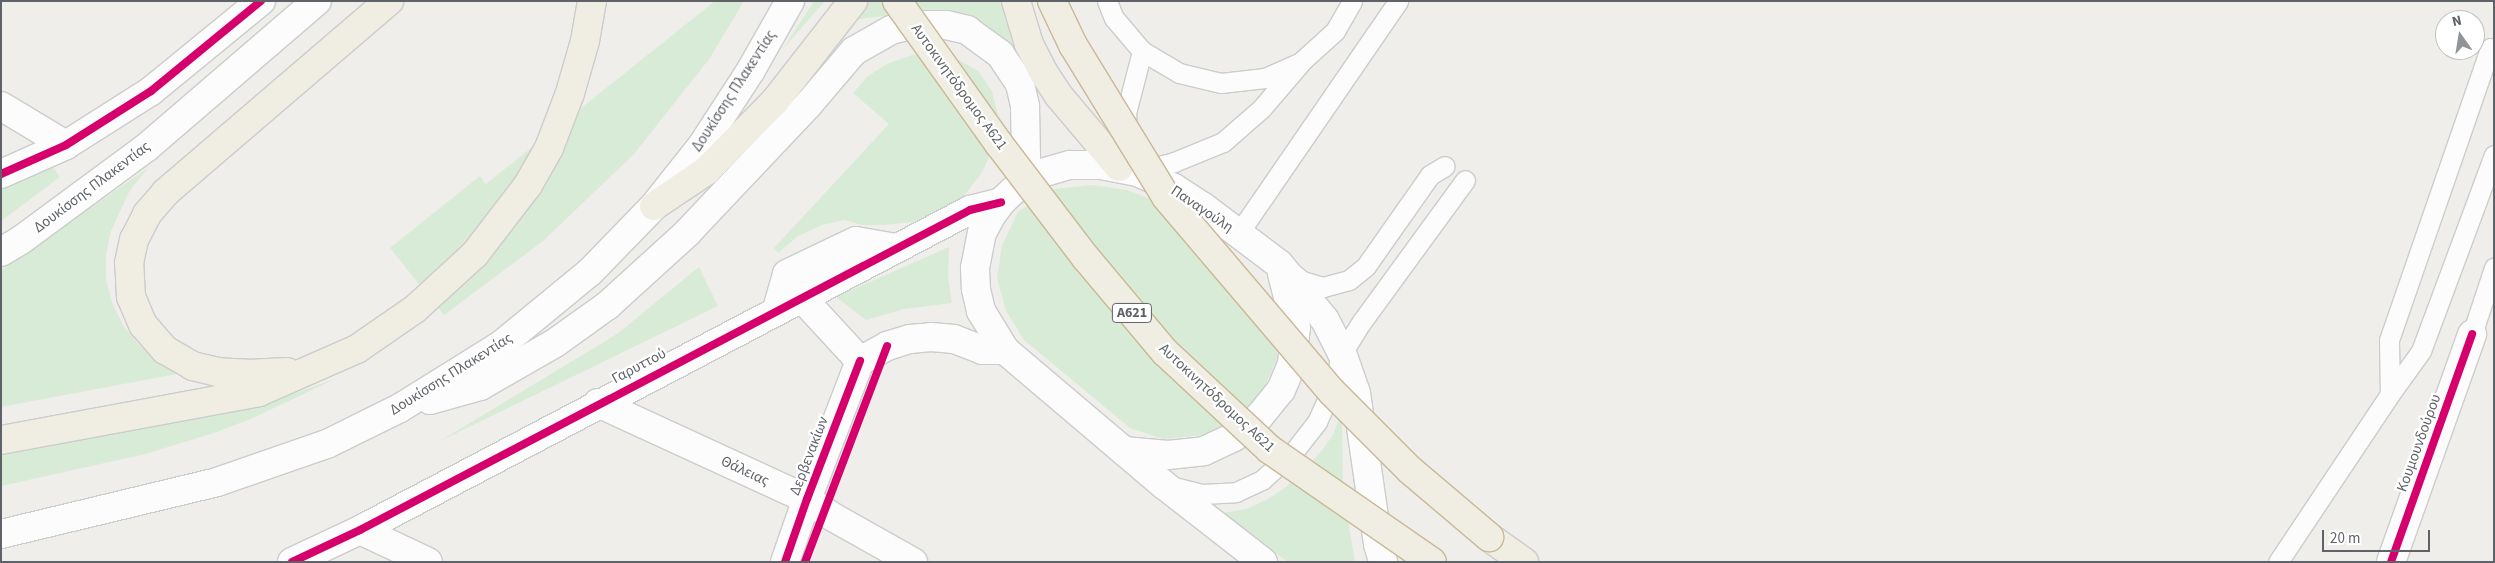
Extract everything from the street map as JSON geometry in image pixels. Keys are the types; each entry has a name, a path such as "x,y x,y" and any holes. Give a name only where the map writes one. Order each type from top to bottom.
{"highway":[{"path":"321,367 252,374 218,372 193,366 165,350 143,325 131,297 128,263 134,240 147,214 166,192 389,1"},
{"path":"1,440 259,392 321,367 357,349 415,309 475,254 528,185 549,148 570,93 585,41 592,1"},
{"path":"654,206 706,171 775,101 854,1"},
{"name":"Αυτοκινητόδρομος Α621","path":"897,1 1040,198 1086,258 1165,352 1269,449 1432,562"},
{"path":"1016,1 1029,44 1044,73 1071,111 1128,169"},
{"path":"1052,1 1073,45 1166,197 1250,297 1332,392 1410,470 1489,536 1524,562"}],"main road":[{"path":"1,174 66,145 151,92 261,1"},
{"name":"Δουκίσσης Πλακεντίας","path":"1,252 21,240 148,147 318,1"},
{"name":"Δουκίσσης Πλακεντίας","path":"1,534 217,482 326,444 400,408 501,345 590,272 654,206 701,146 751,70 790,1"},
{"path":"400,408 480,386 555,343 608,305 687,233 808,105 854,51 891,30 911,25 946,25 967,30 1000,54 1020,84 1025,106 1026,156 1010,194"},
{"path":"1,106 66,145"},
{"name":"Παναγούλη","path":"1263,562 1164,485 1005,350 981,311 976,289 975,268 982,233 1010,194 1038,174 1070,164 1128,169 1174,188 1279,264 1325,320 1342,353 1356,393 1378,544 1383,562"},
{"name":"Γαρυττού","path":"292,562 360,530 894,248 970,210 1010,194"},
{"path":"776,309 787,274 856,241 894,248"},
{"path":"1124,451 1168,455 1204,452 1234,437 1259,417 1281,390 1292,364 1296,328 1279,264"},
{"path":"801,297 860,361 887,346 931,337 954,339 982,350 1005,350"},
{"name":"Κουμουνδούρου","path":"2391,562 2472,334"},
{"name":"Δερβενακίων","path":"785,562 860,361"},
{"name":"Θάλειας","path":"598,403 807,499 830,516 913,562"},
{"path":"360,530 428,562"}],"lane":[{"path":"1107,1 1114,18 1142,51 1179,73 1221,82 1265,78 1303,60"},
{"path":"1142,51 1126,113 1128,169 1174,162 1223,142 1261,110 1303,60 1335,31 1352,1"},
{"path":"1238,234 1398,1"},
{"path":"2390,394 2389,340 2490,48"},
{"path":"2278,562 2390,394 2421,351 2494,155"},
{"path":"1279,264 1302,281 1323,287 1349,280 1366,266 1430,175 1445,166"},
{"path":"1164,485 1202,494 1236,492 1262,480 1295,450 1317,422 1333,386 1342,353 1363,320 1465,180"},
{"name":"Κουμουνδούρου","path":"2472,334 2494,268"}],"green space":[{"path":"715,1 744,1 710,58 634,154 543,241 444,315 390,248 480,176 486,184"},
{"path":"814,1 825,1 783,49"},
{"path":"862,1 1000,1 1019,64 906,13 845,21"},
{"path":"935,54 957,59 978,71 992,91 998,116 994,147 981,174 963,197 939,212 911,222 862,225 844,220 822,225 798,236 778,253 774,248 889,124 853,93 868,76 887,64 912,55"},
{"path":"52,166 60,177 1,221 1,189"},
{"path":"148,168 130,190 111,231 106,255 106,280 113,305 123,325 138,344 155,359 182,373 1,407 1,270"},
{"path":"1093,185 1127,190 1156,201 1207,238 1266,294 1282,328 1276,362 1260,395 1228,422 1203,435 1163,439 1130,428 1024,340 1006,311 997,278 1002,245 1018,212 1054,189"},
{"path":"949,247 948,277 952,303 904,309 866,320 836,297"},
{"path":"699,267 718,306 440,441 617,334"},
{"path":"335,379 253,418 214,433 145,454 1,486 1,446 241,405 289,395"},
{"path":"1342,411 1343,491 1355,562 1288,562 1222,513 1247,509 1268,499 1286,487 1320,453 1333,435"}],"cycle path":[{"path":"1,174 66,145 151,91 261,1"},
{"path":"292,562 360,530 970,210 1001,202"},
{"path":"2391,562 2472,334"},
{"path":"805,562 887,346"},
{"path":"785,562 860,361"}]}
